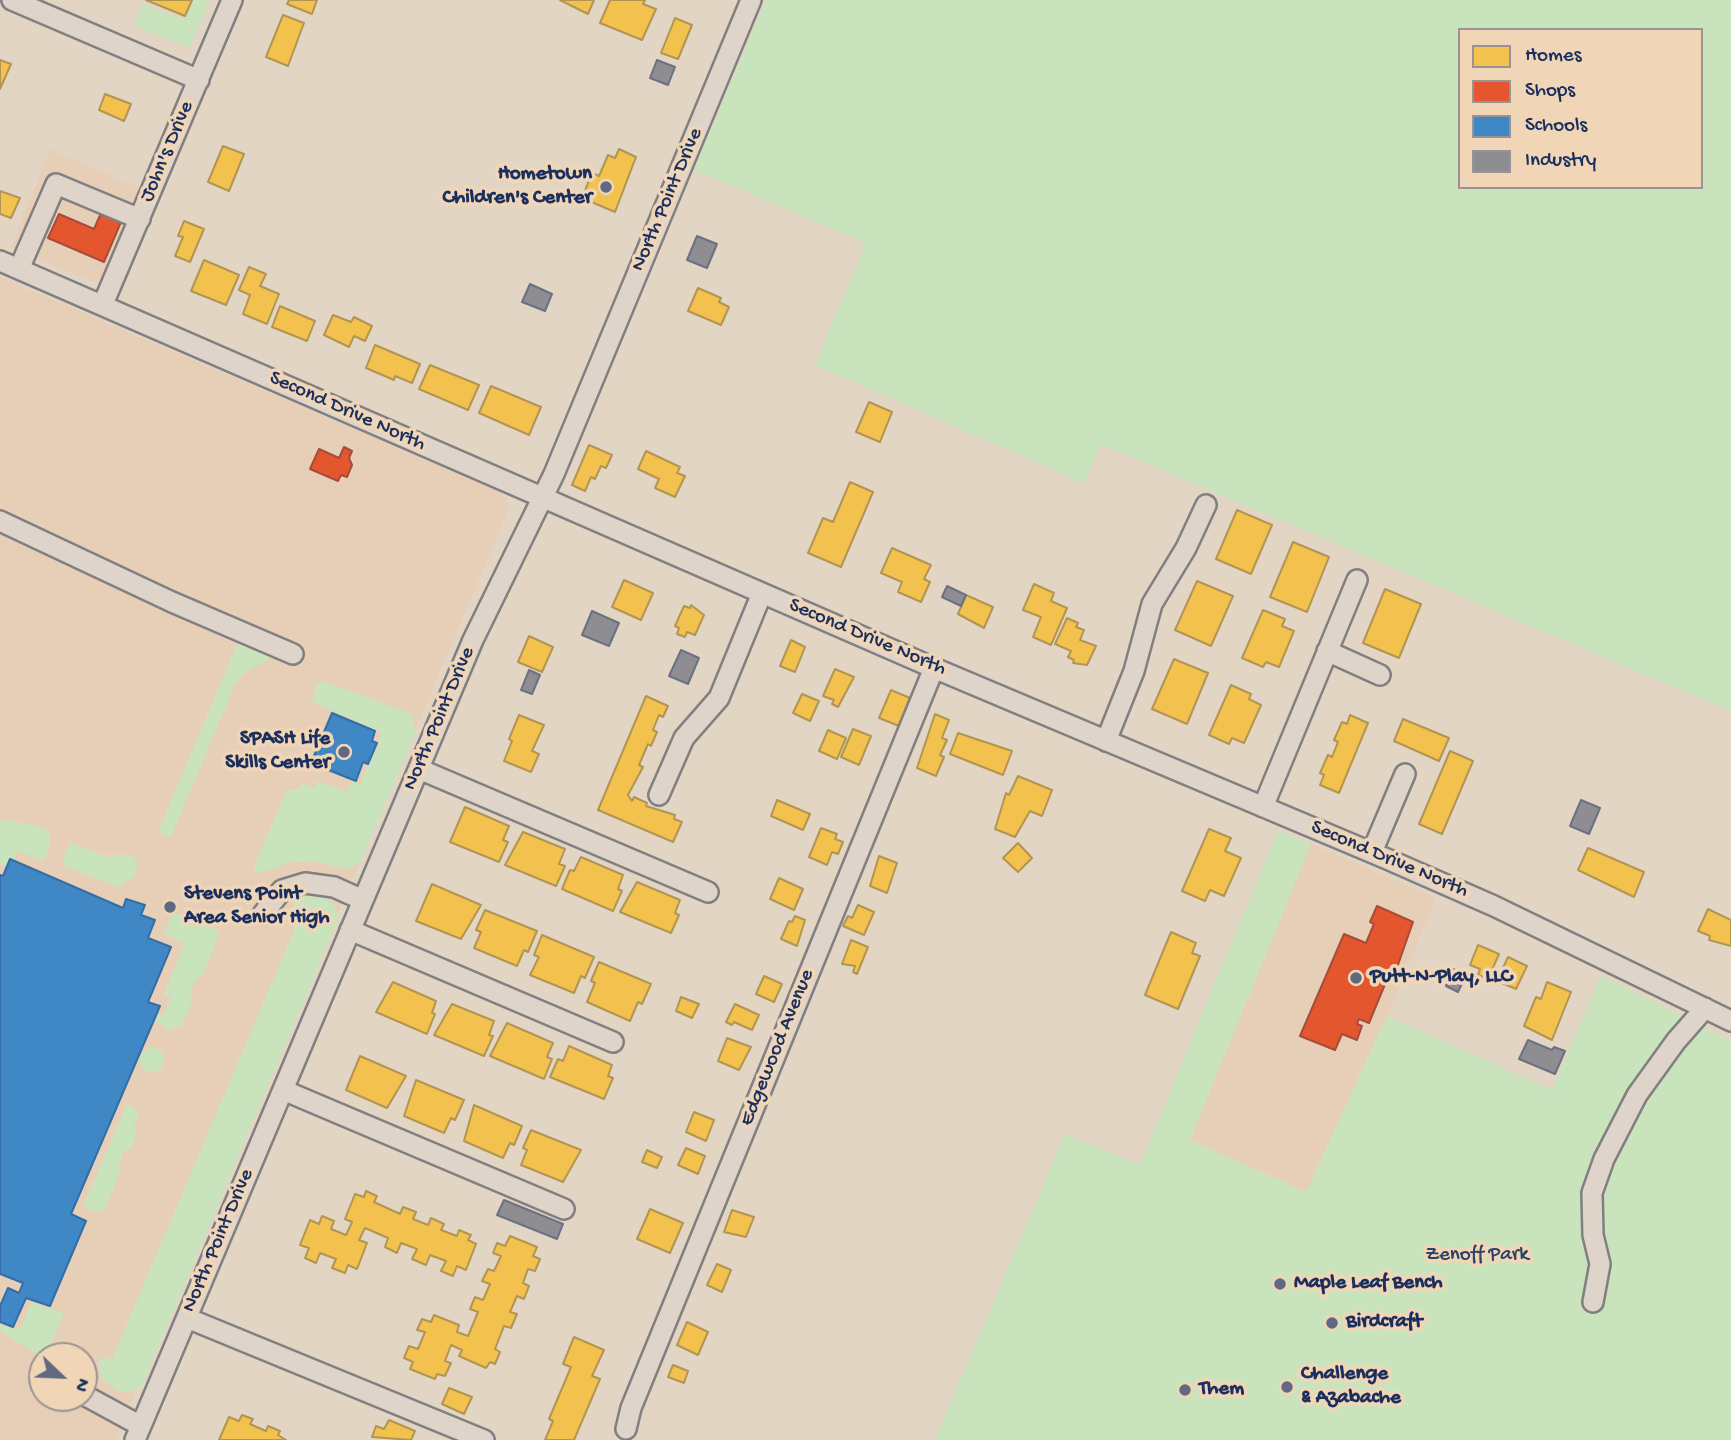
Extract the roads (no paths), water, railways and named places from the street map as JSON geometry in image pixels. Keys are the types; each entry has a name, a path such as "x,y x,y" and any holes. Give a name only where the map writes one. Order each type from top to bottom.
{"street":[{"path":"12,0 199,80"},
{"name":"John's Drive","path":"103,304 232,0"},
{"name":"North Point Drive","path":"138,1433 473,640 554,474 749,1"},
{"path":"19,269 56,184 140,219"},
{"name":"Second Drive North","path":"0,261 934,668 1372,852 1494,906 1731,1021"},
{"path":"1106,741 1134,671 1152,604 1186,548 1206,505"},
{"path":"0,521 172,602 293,654"},
{"path":"1263,807 1357,580"},
{"path":"659,795 684,738 719,698 762,593"},
{"path":"1327,651 1380,675"},
{"name":"Edgewood Avenue","path":"626,1429 663,1331 934,668"},
{"path":"419,769 708,892"},
{"path":"1372,852 1405,774"},
{"path":"263,914 282,890 304,883 334,887 363,900"},
{"path":"350,930 613,1042"},
{"path":"1593,1303 1600,1264 1593,1235 1592,1193 1604,1159 1637,1096 1676,1041 1705,1008"},
{"path":"283,1090 564,1209"},
{"path":"187,1318 484,1440"},
{"path":"98,1405 138,1433"}],"place":[{"name":"Hometown Children's Center","path":"606,187"},
{"name":"SPASH Life Skills Center","path":"344,752"},
{"name":"Stevens Point Area Senior High","path":"170,907"},
{"name":"Putt-N-Play, LLC","path":"1356,978"},
{"name":"Maple Leaf Bench","path":"1280,1284"},
{"name":"Birdcraft","path":"1332,1323"},
{"name":"Challenge & Azabache","path":"1287,1387"},
{"name":"Them","path":"1185,1390"}],"park label":[{"name":"Zenoff Park","path":"1477,1256"}]}
